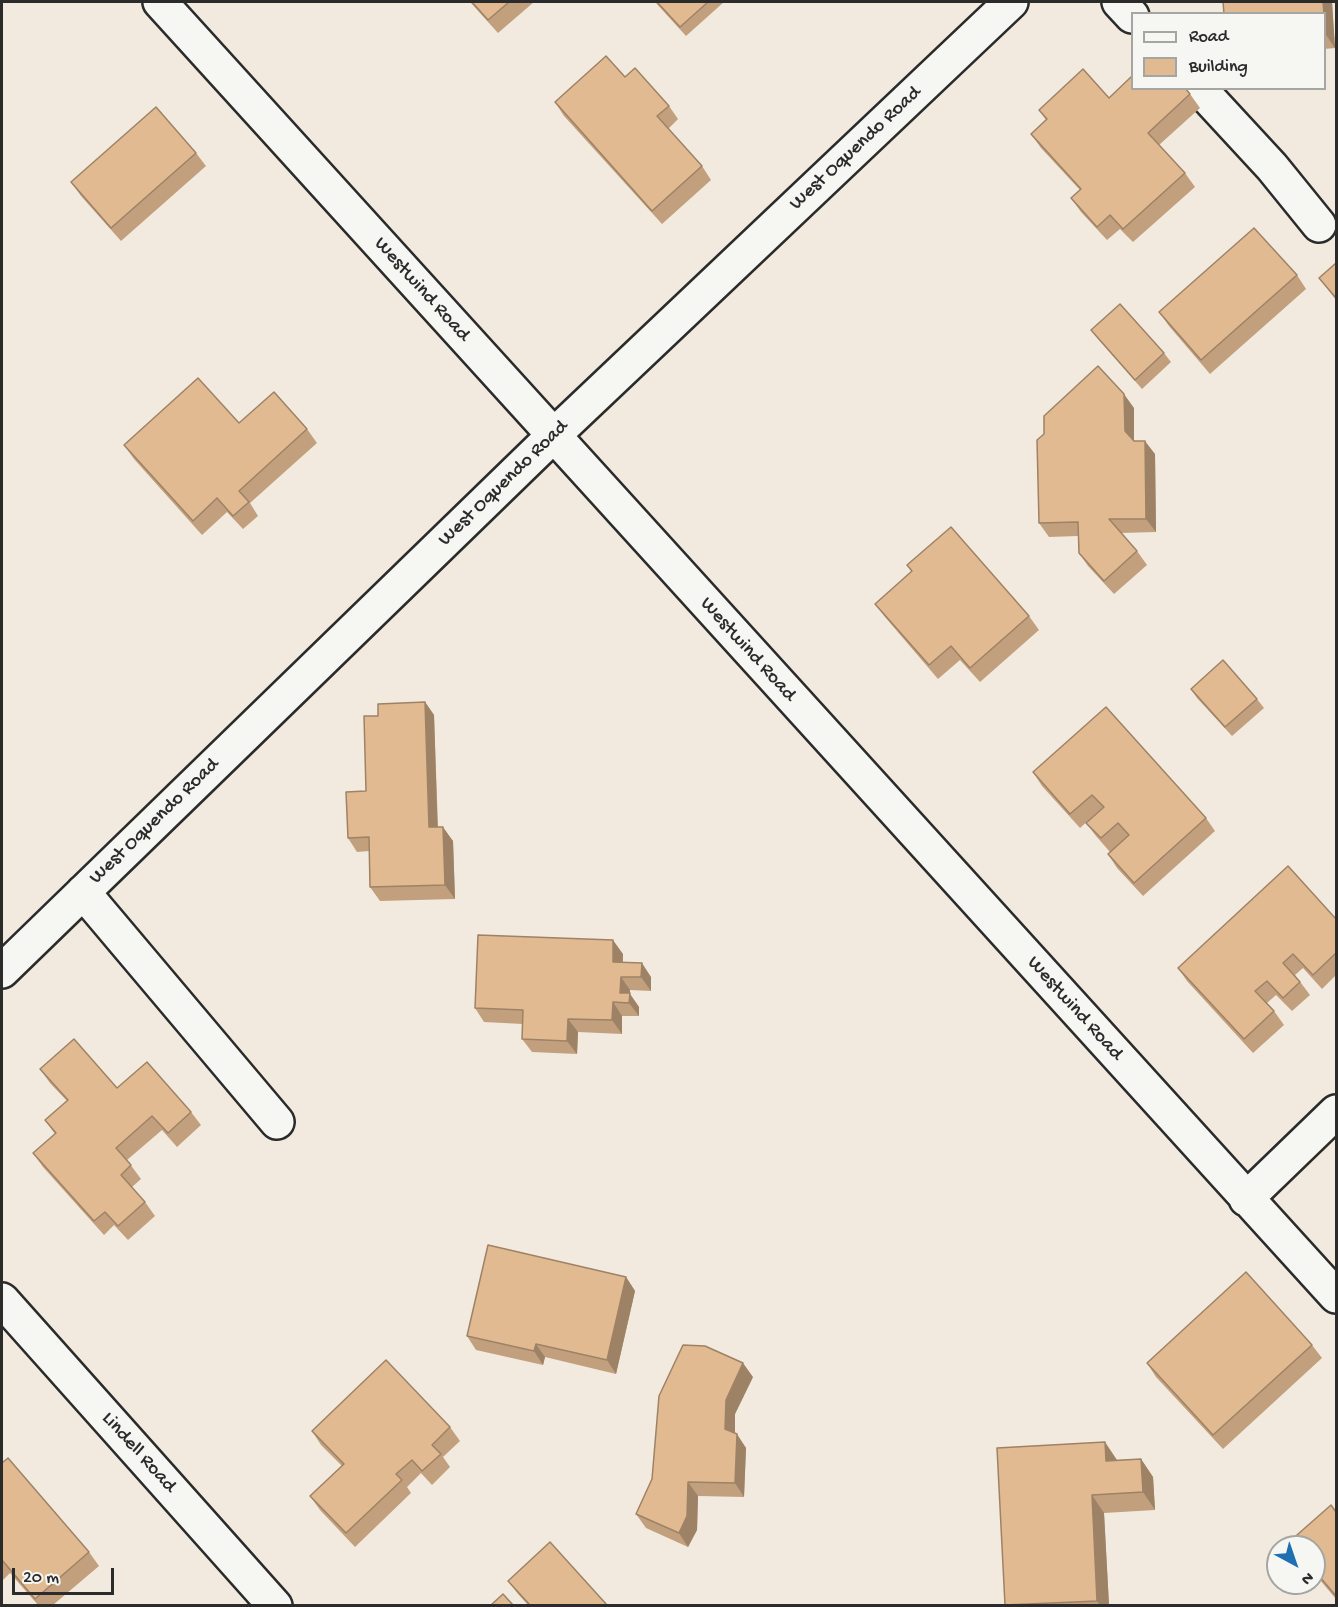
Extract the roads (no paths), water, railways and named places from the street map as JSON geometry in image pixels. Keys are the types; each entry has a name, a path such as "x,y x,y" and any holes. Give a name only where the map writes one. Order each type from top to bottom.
{"street":[{"name":"Westwind Road","path":"160,2 1336,1296"},
{"name":"West Oquendo Road","path":"2,971 553,436 1011,2"},
{"path":"1119,2 1131,15"},
{"path":"1201,90 1272,167 1319,225"},
{"path":"83,892 277,1122"},
{"path":"1246,1199 1336,1112"},
{"name":"Lindell Road","path":"2,1300 275,1605"}]}
